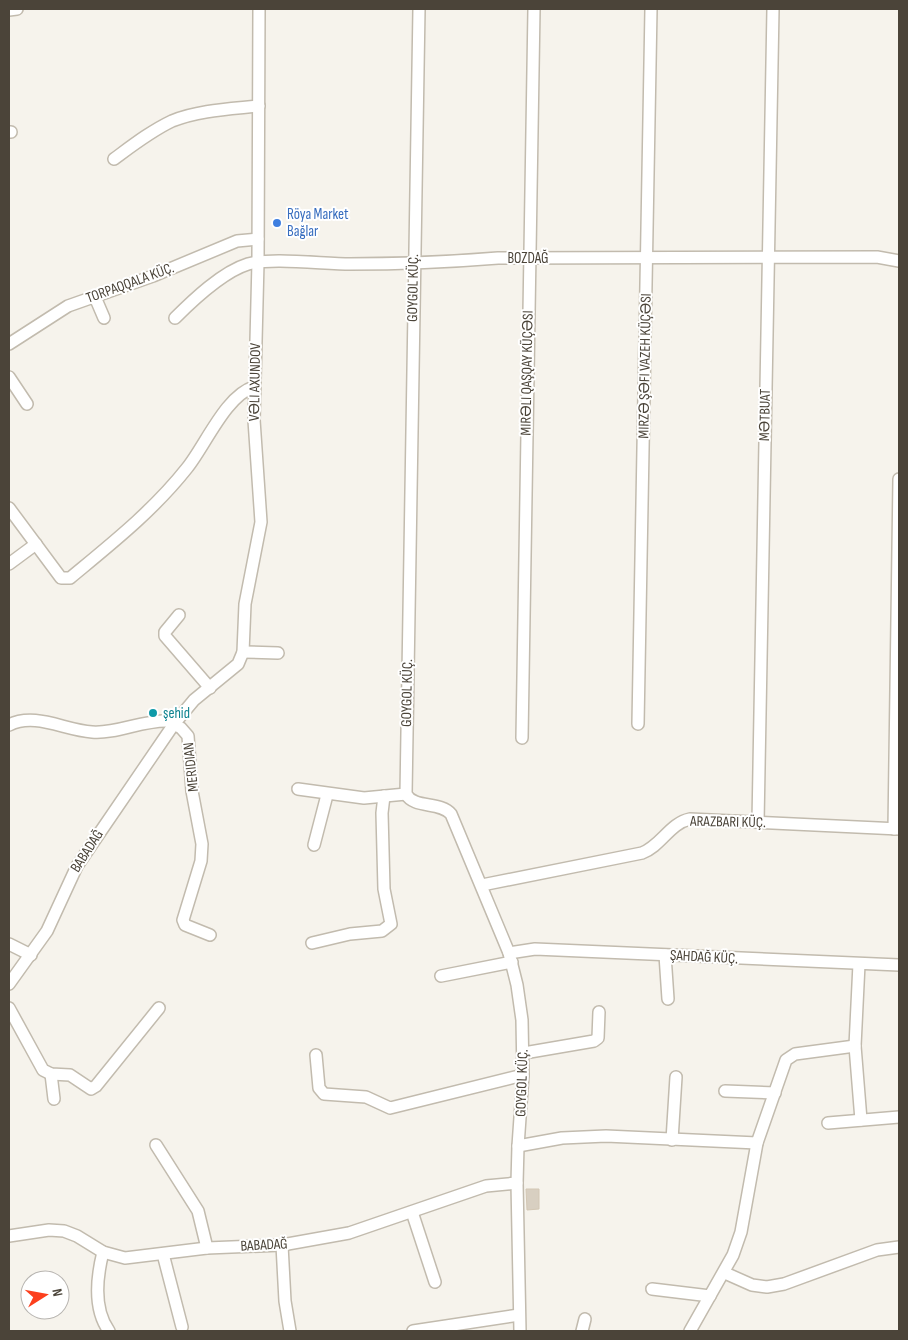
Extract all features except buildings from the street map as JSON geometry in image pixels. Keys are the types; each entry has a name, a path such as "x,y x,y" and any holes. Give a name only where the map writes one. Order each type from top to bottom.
{"street":[{"path":"9,10 17,9"},
{"name":"VƏLI AXUNDOV","path":"243,652 245,604 261,522 254,435 258,262 258,9"},
{"name":"GOYGOL KÜÇ.","path":"419,9 406,794 412,801 443,808 451,814 482,885 510,958 521,1011 524,1053 517,1183 520,1331"},
{"name":"MIRƏLI QAŞQAY KÜÇƏSI","path":"522,738 528,258 534,9"},
{"name":"MIRZƏ ŞƏFI VAZEH KÜÇƏSI","path":"638,724 651,9"},
{"name":"MƏTBUAT","path":"758,822 773,9"},
{"path":"114,159 150,134 174,121 201,113 259,106"},
{"name":"TORPAQQALA KÜÇ.","path":"9,344 68,306 153,276 237,241 258,239"},
{"name":"BOZDAĞ","path":"175,318 192,300 229,274 241,267 258,262 414,263 528,258 877,257 899,261"},
{"path":"96,297 104,318"},
{"path":"9,377 26,404"},
{"path":"9,508 61,578 70,578 142,518 187,468 238,395 254,388"},
{"path":"482,885 642,853 656,846 684,820 896,829 899,479"},
{"path":"9,564 36,544"},
{"path":"179,616 165,632 165,636 210,688"},
{"path":"174,724 188,706 238,664 243,652 278,653"},
{"name":"MERIDIAN","path":"9,725 31,719 71,729 94,732 160,721 174,724 186,733 191,747 192,791 202,844 201,861 183,920 185,925 210,936"},
{"name":"BABADAĞ","path":"9,984 47,931 76,866 174,724"},
{"path":"298,789 327,795 364,798 406,794"},
{"path":"314,845 327,795"},
{"path":"312,942 350,934 382,931 391,924 384,889 384,796"},
{"path":"9,944 31,954"},
{"name":"ŞAHDAĞ KÜÇ.","path":"441,976 510,958 536,949 899,965"},
{"path":"665,955 668,999"},
{"path":"859,964 854,1046 861,1120"},
{"path":"9,1008 43,1070 51,1074 70,1075 88,1089 93,1088 159,1008"},
{"path":"524,1053 594,1042 598,1038 599,1012"},
{"path":"690,1331 724,1273 741,1232 757,1144 786,1060 790,1056 854,1046"},
{"path":"316,1055 320,1088 324,1094 366,1097 390,1108 524,1075"},
{"path":"51,1074 54,1099"},
{"path":"672,1140 676,1077"},
{"path":"725,1091 775,1093"},
{"path":"828,1123 899,1117"},
{"path":"518,1146 585,1136 757,1144"},
{"path":"156,1145 198,1211 207,1248"},
{"name":"BABADAĞ","path":"9,1236 49,1230 64,1231 77,1236 104,1252 125,1258 207,1248 282,1245 348,1233 486,1186 517,1183"},
{"path":"412,1212 435,1282"},
{"path":"282,1245 285,1301 290,1331"},
{"path":"724,1273 752,1285 768,1287 784,1284 877,1250 899,1247"},
{"path":"104,1252 98,1270 98,1283 100,1305 109,1331"},
{"path":"163,1254 182,1327"},
{"path":"652,1289 710,1296"},
{"path":"412,1331 519,1315"},
{"path":"582,1331 585,1319"}],"place":[{"name":"Röya Market Bağlar","path":"277,223"},
{"name":"şehid","path":"153,713"}]}
